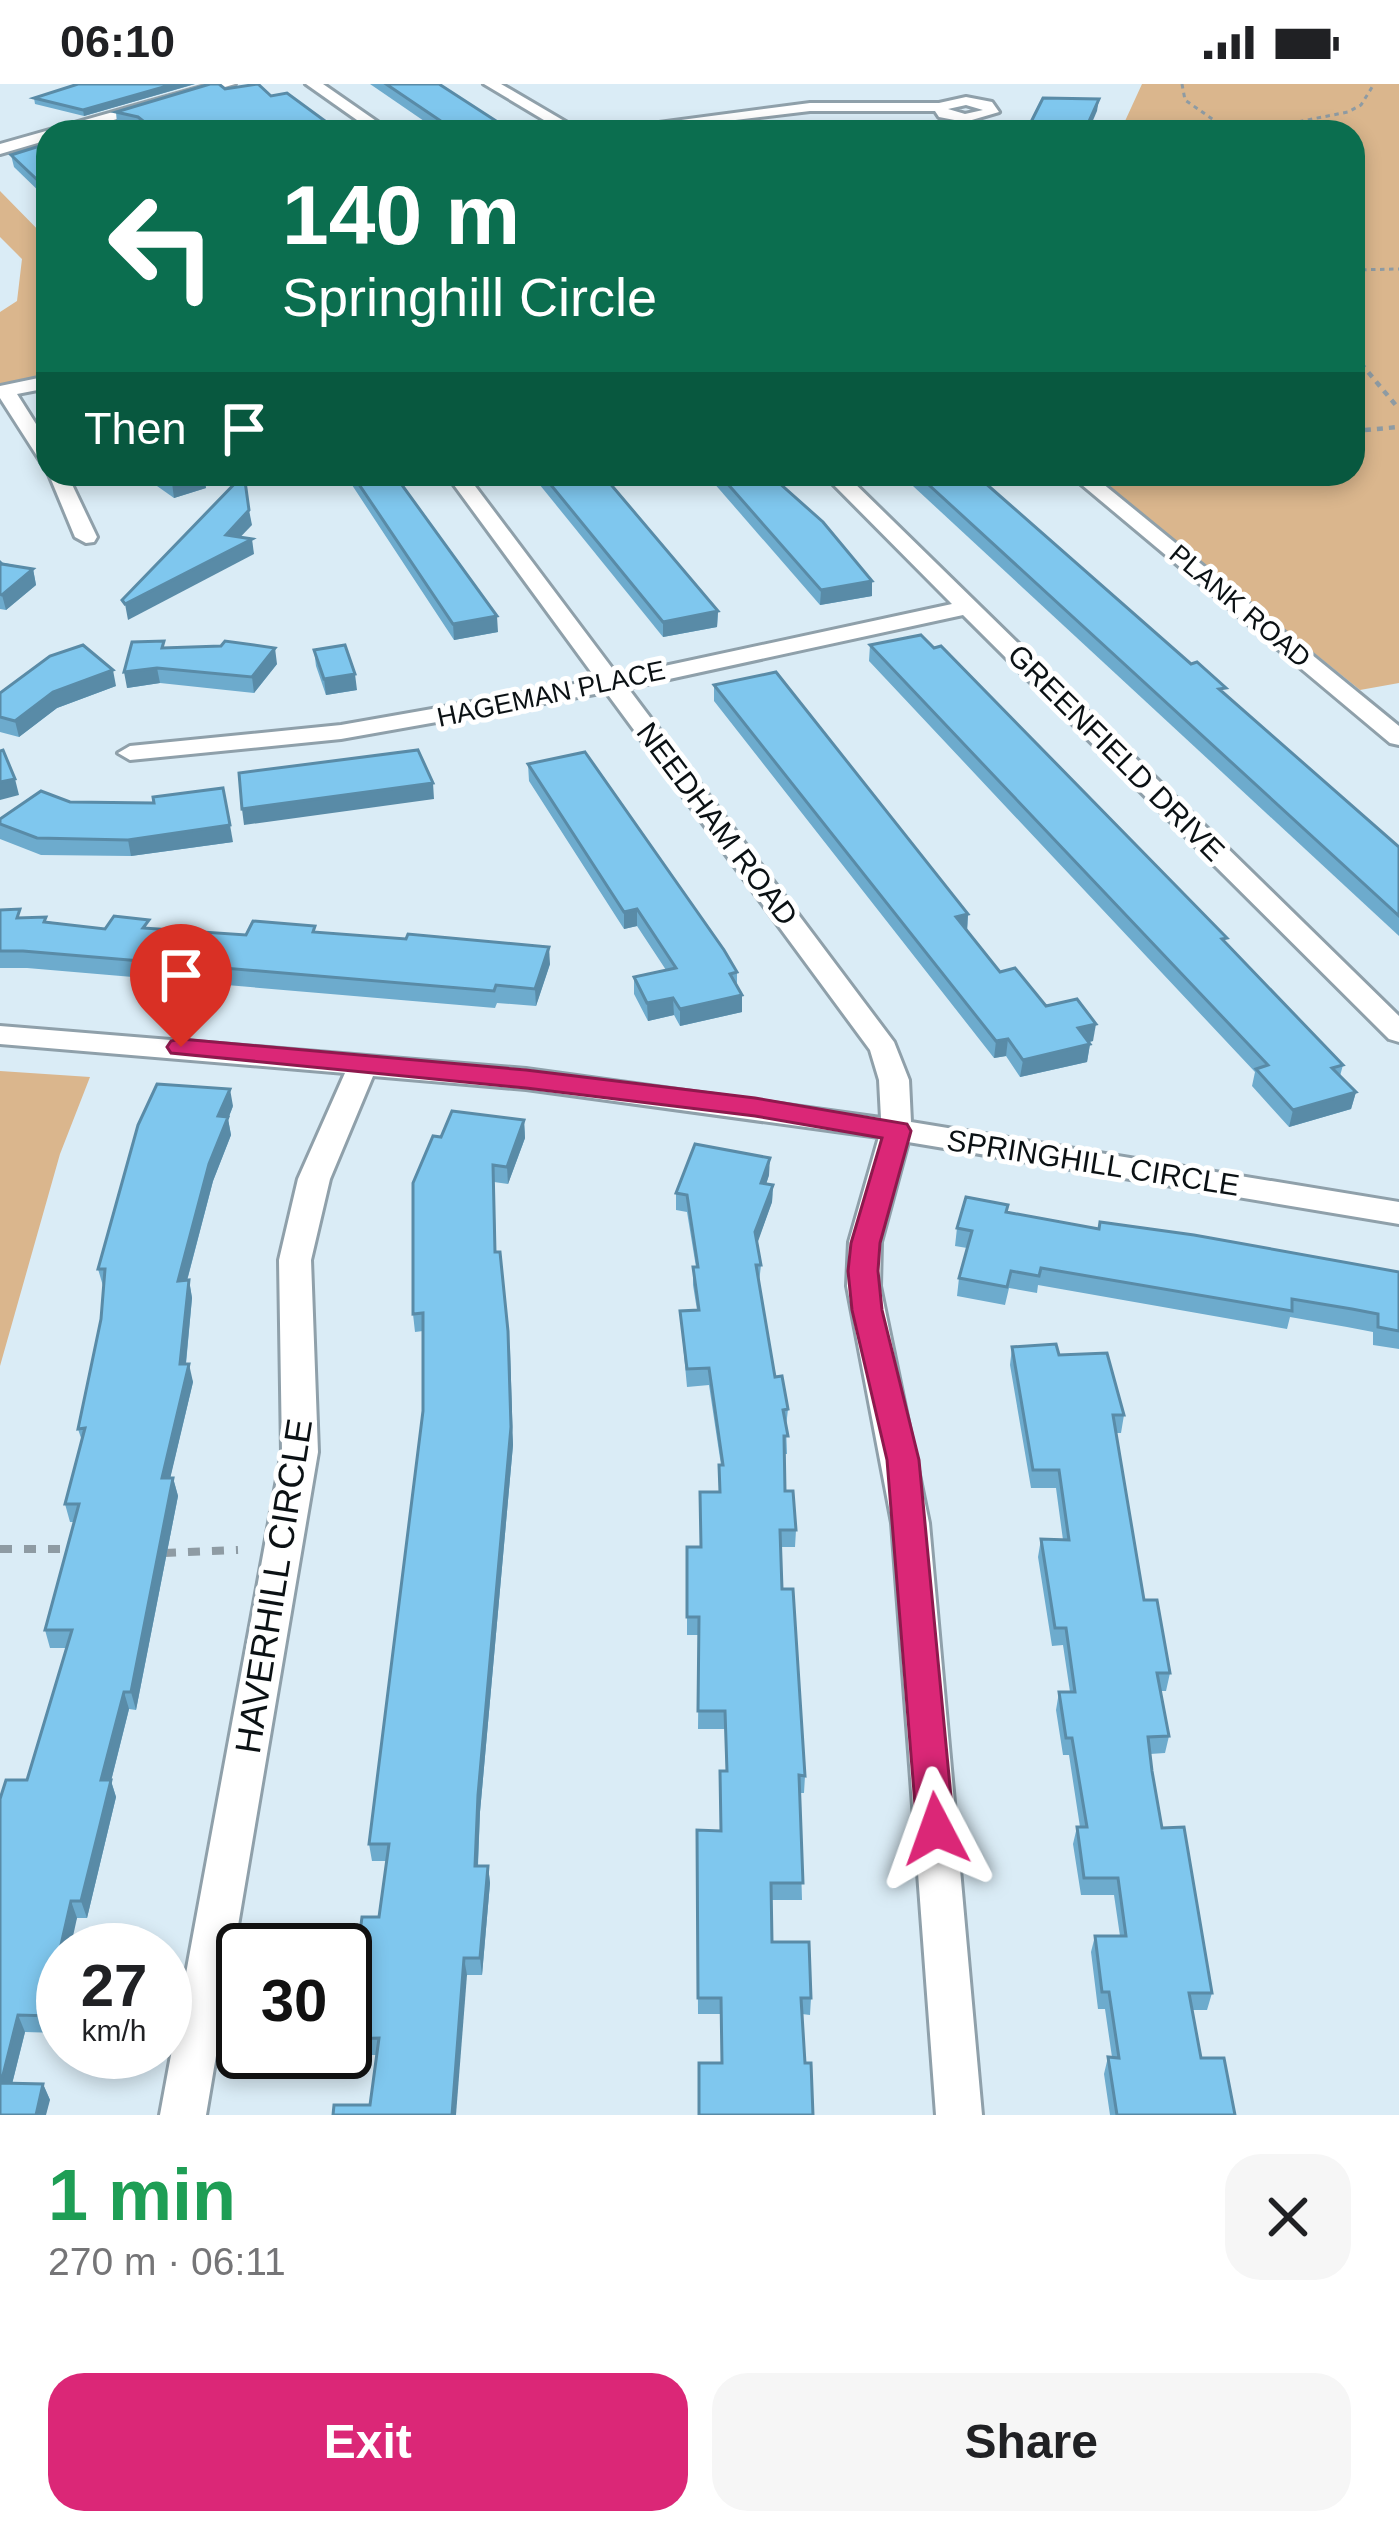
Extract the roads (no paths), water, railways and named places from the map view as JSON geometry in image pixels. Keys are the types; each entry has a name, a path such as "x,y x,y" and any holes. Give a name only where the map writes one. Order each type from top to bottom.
{"street":[{"path":"109,120 228,84"},
{"path":"313,84 366,120"},
{"path":"491,84 554,120"},
{"path":"700,120 810,107 939,107"},
{"path":"0,149 36,138"},
{"path":"36,385 2,392 36,441"},
{"path":"63,486 86,537"},
{"name":"NEEDHAM ROAD","path":"465,486 884,1049 896,1075 897,1131"},
{"name":"GREENFIELD DRIVE","path":"845,486 1399,1033"},
{"name":"PLANK ROAD","path":"1094,486 1399,738"},
{"name":"HAGEMAN PLACE","path":"130,753 266,744 389,727 968,607"},
{"name":"SPRINGHILL CIRCLE","path":"0,1035 686,1098 1399,1214"},
{"name":"HAVERHILL CIRCLE","path":"183,2115 300,1451 295,1260 314,1179 363,1065"},
{"path":"897,1131 866,1243 863,1271 867,1310 903,1460 958,2115"}]}
